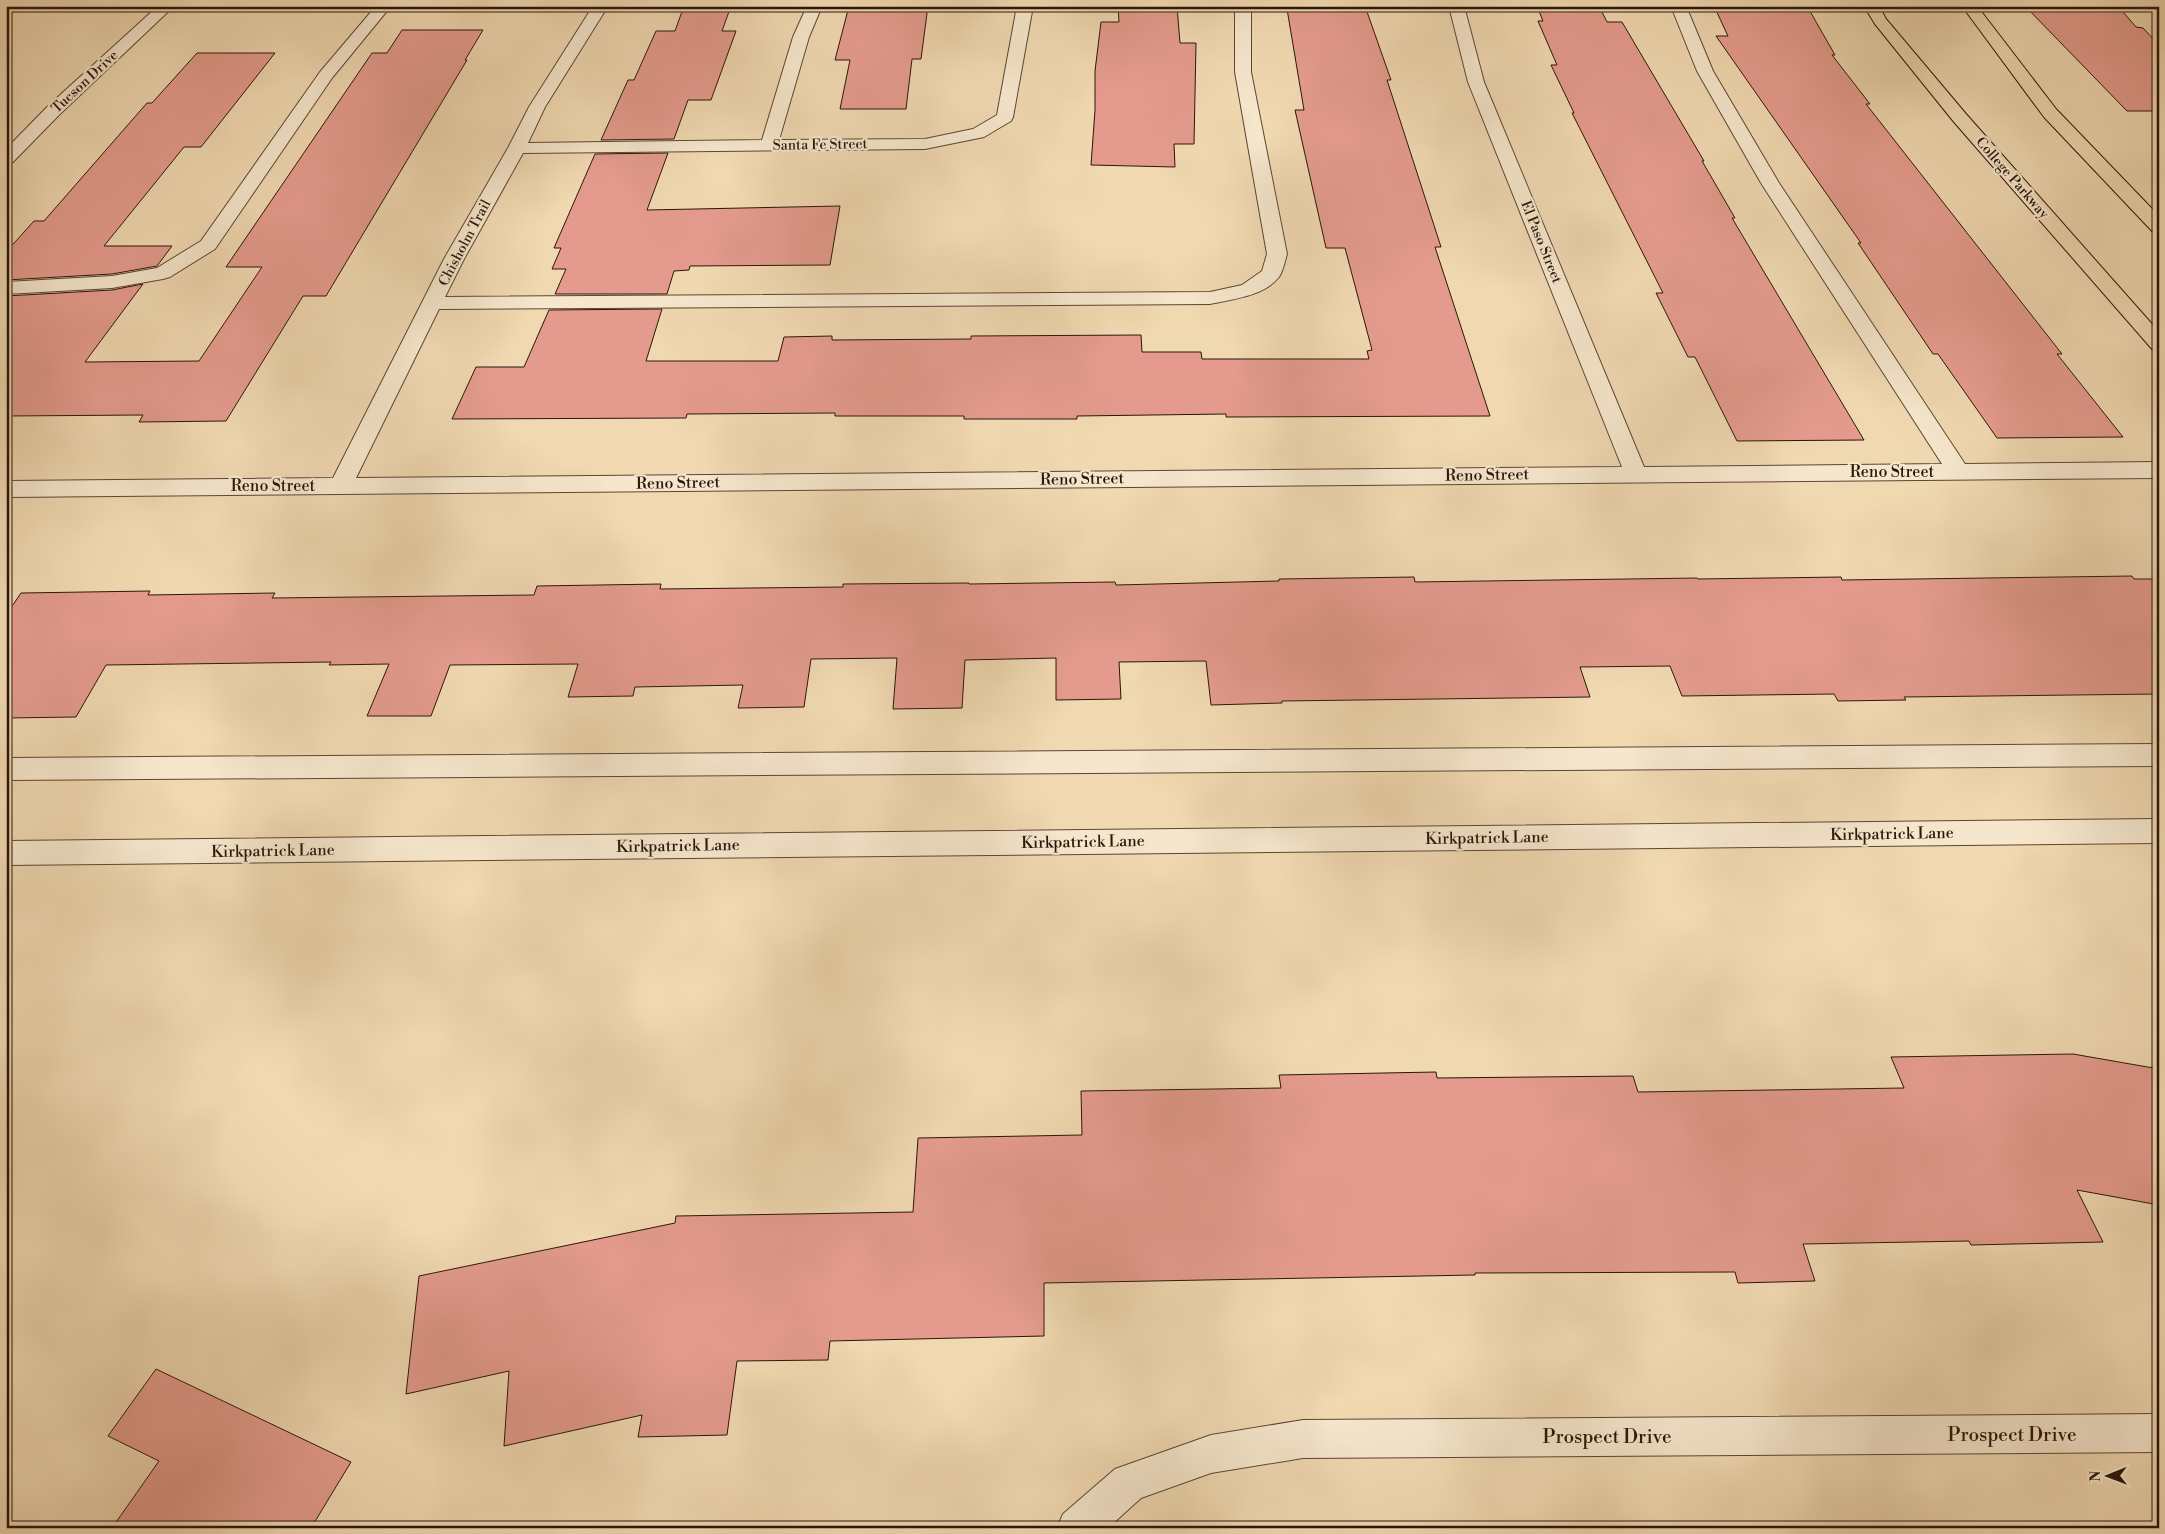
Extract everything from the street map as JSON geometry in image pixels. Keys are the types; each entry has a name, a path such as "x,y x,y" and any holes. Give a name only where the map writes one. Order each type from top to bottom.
{"main road":[{"name":"College Parkway","path":"1871,6 1880,21 1960,118 2159,345"},
{"path":"1969,6 2050,113 2159,227"}],"street":[{"name":"Tucson Drive","path":"6,159 54,110 167,6"},
{"path":"6,288 112,282 163,273 208,245 326,75 384,6"},
{"name":"Chisholm Trail","path":"341,486 454,259 517,148 537,107 601,6"},
{"path":"769,145 801,37 815,6"},
{"name":"Santa Fe Street","path":"517,148 925,144 978,134 1005,117 1025,6"},
{"path":"432,304 1210,298 1249,288 1271,274 1277,254 1243,72 1243,6"},
{"name":"El Paso Street","path":"1456,6 1476,82 1636,474"},
{"path":"1678,6 1705,71 1770,183 1958,472"},
{"name":"Reno Street","path":"6,488 2159,470"},
{"path":"6,769 1283,762 1811,756 2159,756"},
{"name":"Kirkpatrick Lane","path":"6,853 2159,831"},
{"name":"Prospect Drive","path":"1077,1528 1129,1483 1211,1454 1303,1440 2159,1434"}],"building":[{"path":"684,6 731,6 722,31 736,31 711,100 688,100 674,139 601,140 628,80 634,80 656,31 675,31"},
{"path":"849,6 928,6 921,59 912,59 906,109 840,109 850,60 835,60"},
{"path":"1118,6 1177,6 1180,43 1196,43 1194,144 1174,144 1175,167 1091,165 1095,110 1095,71 1101,22 1119,22"},
{"path":"1310,6 1365,6 1391,80 1387,80 1441,247 1435,247 1490,416 1226,417 1226,414 1077,416 1077,419 964,419 964,416 835,416 835,413 687,414 686,418 452,419 476,367 524,367 549,310 662,309 646,361 778,361 784,337 832,336 832,340 971,339 971,336 1141,335 1142,352 1201,352 1202,359 1369,359 1367,351 1372,350 1345,248 1326,248 1295,110 1304,110 1287,9 1311,9"},
{"path":"1537,6 1599,6 1607,22 1622,22 1704,161 1702,161 1735,218 1732,218 1864,440 1737,441 1695,357 1688,357 1656,293 1663,293 1572,113 1574,113 1551,65 1557,65 1538,21 1543,21"},
{"path":"1714,6 1807,6 1835,55 1832,55 1870,104 1866,104 2062,354 2057,354 2123,437 1997,438 1938,354 1933,354 1858,243 1861,243 1716,36 1728,36"},
{"path":"2025,6 2118,6 2136,27 2143,28 2159,45 2159,111 2127,111"},
{"path":"402,30 483,30 326,296 303,296 226,421 139,422 143,415 6,416 6,296 112,290 143,284 85,362 199,361 262,267 226,267 372,53 387,53"},
{"path":"197,53 275,53 201,147 184,147 104,246 172,246 157,266 112,274 6,280 6,252 34,221 44,221 147,103 152,103"},
{"path":"668,153 647,210 840,206 830,265 690,266 689,270 674,271 667,294 555,294 566,269 552,269 561,248 554,248 595,154"},
{"path":"2132,576 2134,579 2159,579 2159,694 1904,697 1906,700 1838,701 1834,694 1682,696 1670,666 1580,667 1590,697 1282,701 1282,703 1211,705 1206,661 1119,662 1121,699 1056,700 1056,658 965,660 962,708 893,709 897,658 811,659 804,707 738,708 743,685 635,687 633,696 568,697 578,664 450,665 431,716 367,716 389,664 329,665 331,662 106,665 76,717 6,718 6,615 21,593 150,591 148,595 275,593 272,598 534,595 537,586 661,584 660,589 843,587 843,584 1115,582 1116,585 1279,581 1279,579 1414,577 1415,582 1697,578 1841,577 1842,580"},
{"path":"2073,1054 2159,1069 2159,1205 2077,1190 2103,1242 1971,1245 1969,1241 1803,1244 1815,1281 1738,1283 1735,1272 1475,1273 1475,1275 1044,1283 1044,1336 830,1341 828,1360 737,1361 727,1435 638,1437 642,1415 504,1446 509,1371 406,1394 419,1276 675,1223 676,1216 913,1212 918,1138 1082,1135 1081,1091 1281,1088 1279,1075 1436,1072 1437,1078 1633,1076 1638,1092 1904,1088 1891,1057"},
{"path":"156,1369 351,1462 311,1528 112,1528 159,1461 108,1436"}]}
